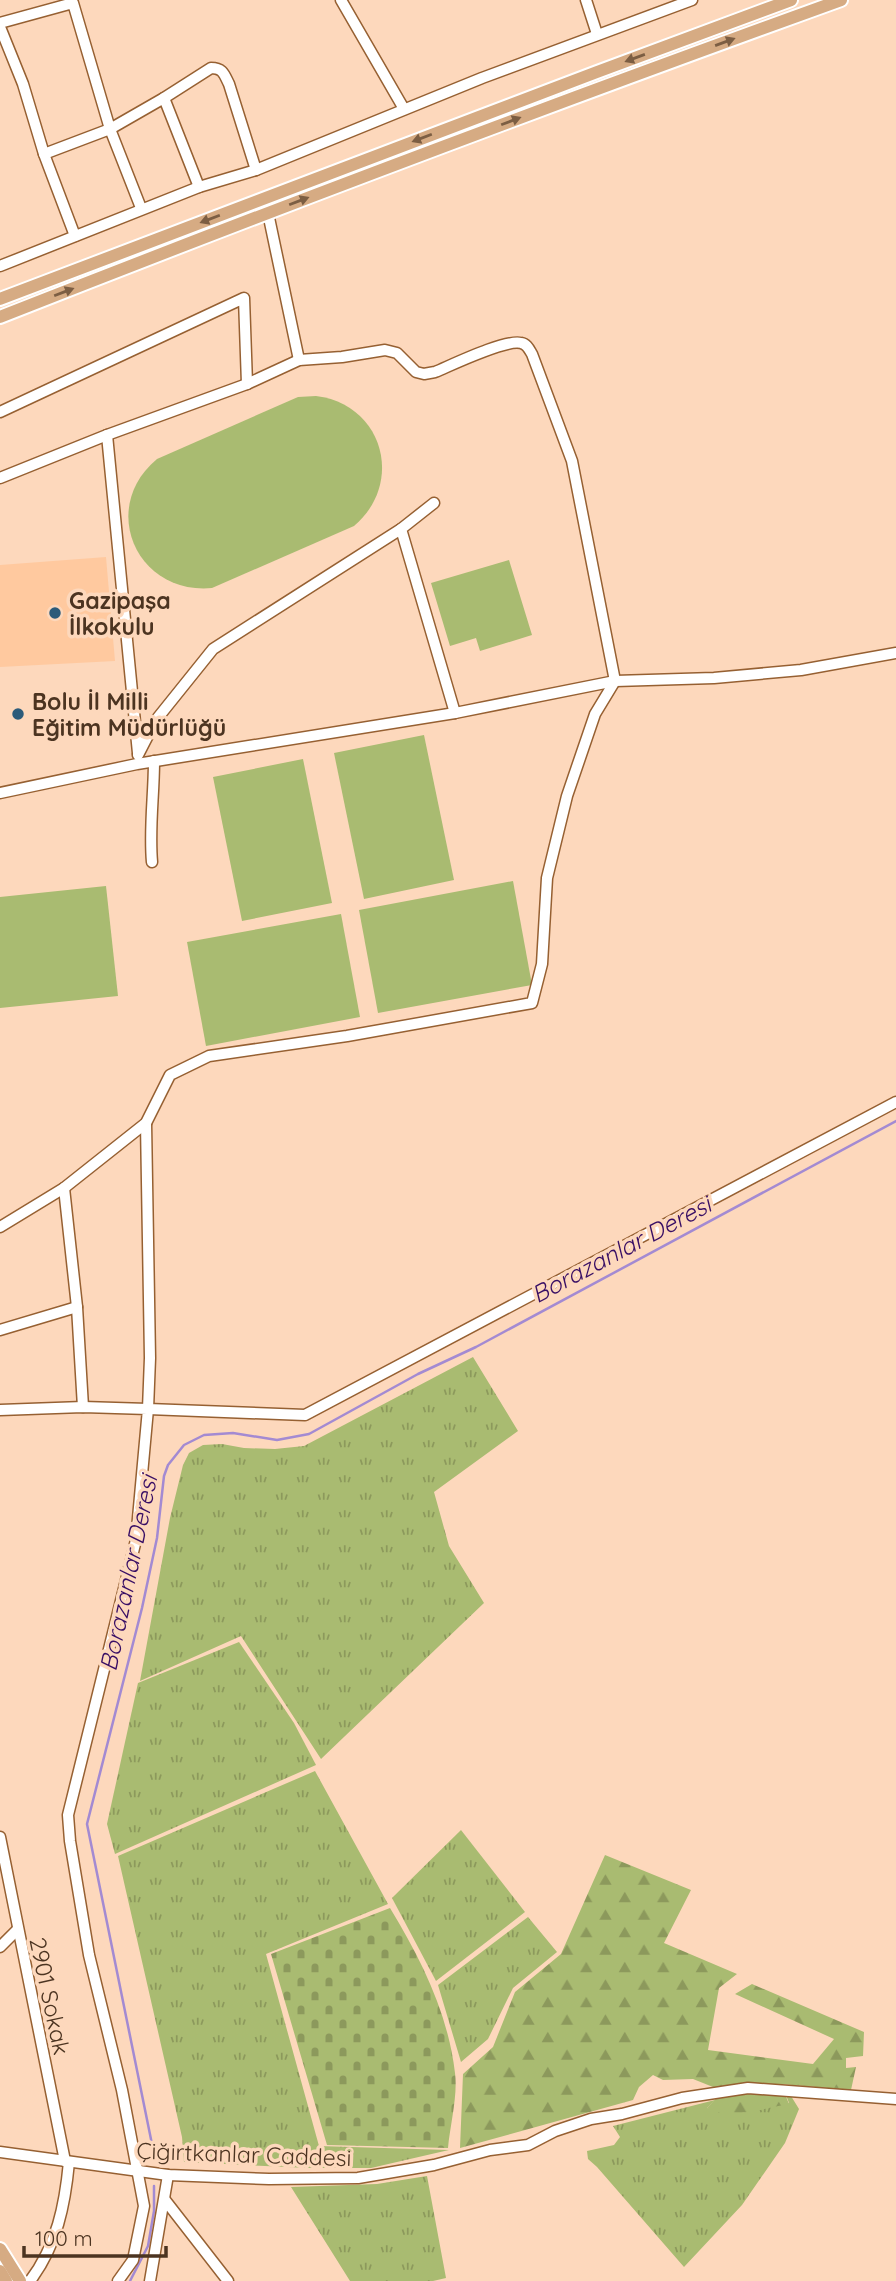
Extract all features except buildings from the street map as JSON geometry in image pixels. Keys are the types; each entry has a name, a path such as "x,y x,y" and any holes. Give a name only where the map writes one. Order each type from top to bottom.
{"main road":[{"path":"0,299 791,0"},
{"path":"0,317 603,86 841,0"},
{"path":"0,2249 20,2281"},
{"path":"0,2271 6,2281"}],"street":[{"path":"341,0 404,109"},
{"path":"586,0 597,34"},
{"path":"0,265 141,208 256,170 404,109 692,0"},
{"path":"75,236 0,25 73,1 110,129 141,208"},
{"path":"44,154 110,129 211,68 218,68 223,71 229,84 256,170"},
{"path":"164,98 199,187"},
{"path":"268,213 299,360"},
{"path":"0,411 244,298 247,384"},
{"path":"0,478 107,435 247,384 299,360 385,350 397,353 416,372 424,374 507,343 522,343 527,346 572,461 615,681 596,714 567,796 547,877 542,964 532,1003 347,1036 209,1056 170,1074 146,1123 64,1188 0,1227"},
{"path":"107,435 138,759"},
{"path":"138,759 156,720 213,649 401,529 434,503"},
{"path":"401,529 455,713"},
{"path":"0,793 138,759 153,761 455,713 615,681 714,678 801,670 896,653"},
{"path":"152,862 150,837 153,761"},
{"path":"0,1410 83,1406 305,1415 896,1102"},
{"path":"118,2281 133,2260 144,2206 139,2171 89,1955 69,1841 68,1815 136,1540 150,1358 146,1123"},
{"path":"64,1188 77,1307 83,1406"},
{"path":"0,1330 77,1307"},
{"name":"2901 Sokak","path":"0,1837 17,1930 67,2162 62,2214 38,2271 30,2281"},
{"path":"0,1947 17,1930"},
{"name":"Çiğirtkanlar Caddesi","path":"0,2152 169,2175 269,2179 358,2178 434,2165 490,2150 528,2145 555,2131 591,2119 682,2098 748,2088 896,2099"},
{"path":"150,2281 169,2175"},
{"path":"165,2200 228,2281"}],"shaded area":[{"name":"Gazipaşa İlkokulu","path":"106,557 115,661 0,667 0,565"}],"green space":[{"path":"316,396 339,402 357,414 371,429 379,448 382,468 379,489 370,508 354,526 212,588 186,586 163,578 146,563 134,544 129,523 130,501 139,479 157,459 298,397"},
{"path":"509,560 532,635 480,651 476,638 450,646 431,583"},
{"path":"424,735 454,880 364,899 334,753"},
{"path":"303,759 332,903 242,921 213,777"},
{"path":"513,881 532,985 378,1013 359,910"},
{"path":"106,886 118,996 0,1008 0,897"},
{"path":"341,914 360,1017 206,1046 187,942"},
{"path":"473,1357 518,1431 434,1492 449,1546 484,1603 321,1759 241,1636 140,1681 170,1518 183,1465 189,1453 203,1445 275,1449 304,1446"},
{"path":"239,1642 294,1723 316,1765 115,1854 107,1824 138,1683"},
{"path":"315,1771 388,1904 266,1954 319,2146 449,2150 371,2168 184,2162 182,2137 118,1856"},
{"path":"461,1830 525,1912 436,1981 392,1898"},
{"path":"605,1855 691,1890 664,1943 737,1974 719,1988 708,2050 813,2064 834,2039 735,1994 752,1984 864,2032 863,2056 846,2058 846,2068 856,2067 851,2090 781,2084 789,2104 737,2114 716,2112 707,2108 723,2091 693,2079 663,2080 653,2075 639,2087 633,2100 460,2148 463,2074 493,2047 515,1992 561,1954"},
{"path":"390,1908 432,1987 446,2029 456,2082 448,2148 327,2145 271,1954"},
{"path":"528,1917 557,1952 513,1988 488,2039 461,2062 438,1985"},
{"path":"786,2095 791,2096 799,2109 785,2143 742,2205 684,2267 588,2159 587,2151 614,2145 620,2137 613,2126 715,2100 707,2108 740,2113 789,2103"},
{"path":"427,2176 446,2278 433,2281 350,2281 291,2187 377,2184"}],"waterway":[{"name":"Borazanlar Deresi","path":"155,2159 87,1824 142,1608 157,1538 164,1476 168,1465 184,1445 204,1435 233,1433 277,1440 309,1434 896,1121"},
{"name":"Borazanlar Deresi","path":"130,2281 148,2246 154,2211 154,2186"}],"place":[{"name":"Gazipaşa İlkokulu","path":"55,613"},
{"name":"Bolu İl Milli Eğitim Müdürlüğü","path":"18,714"}]}
